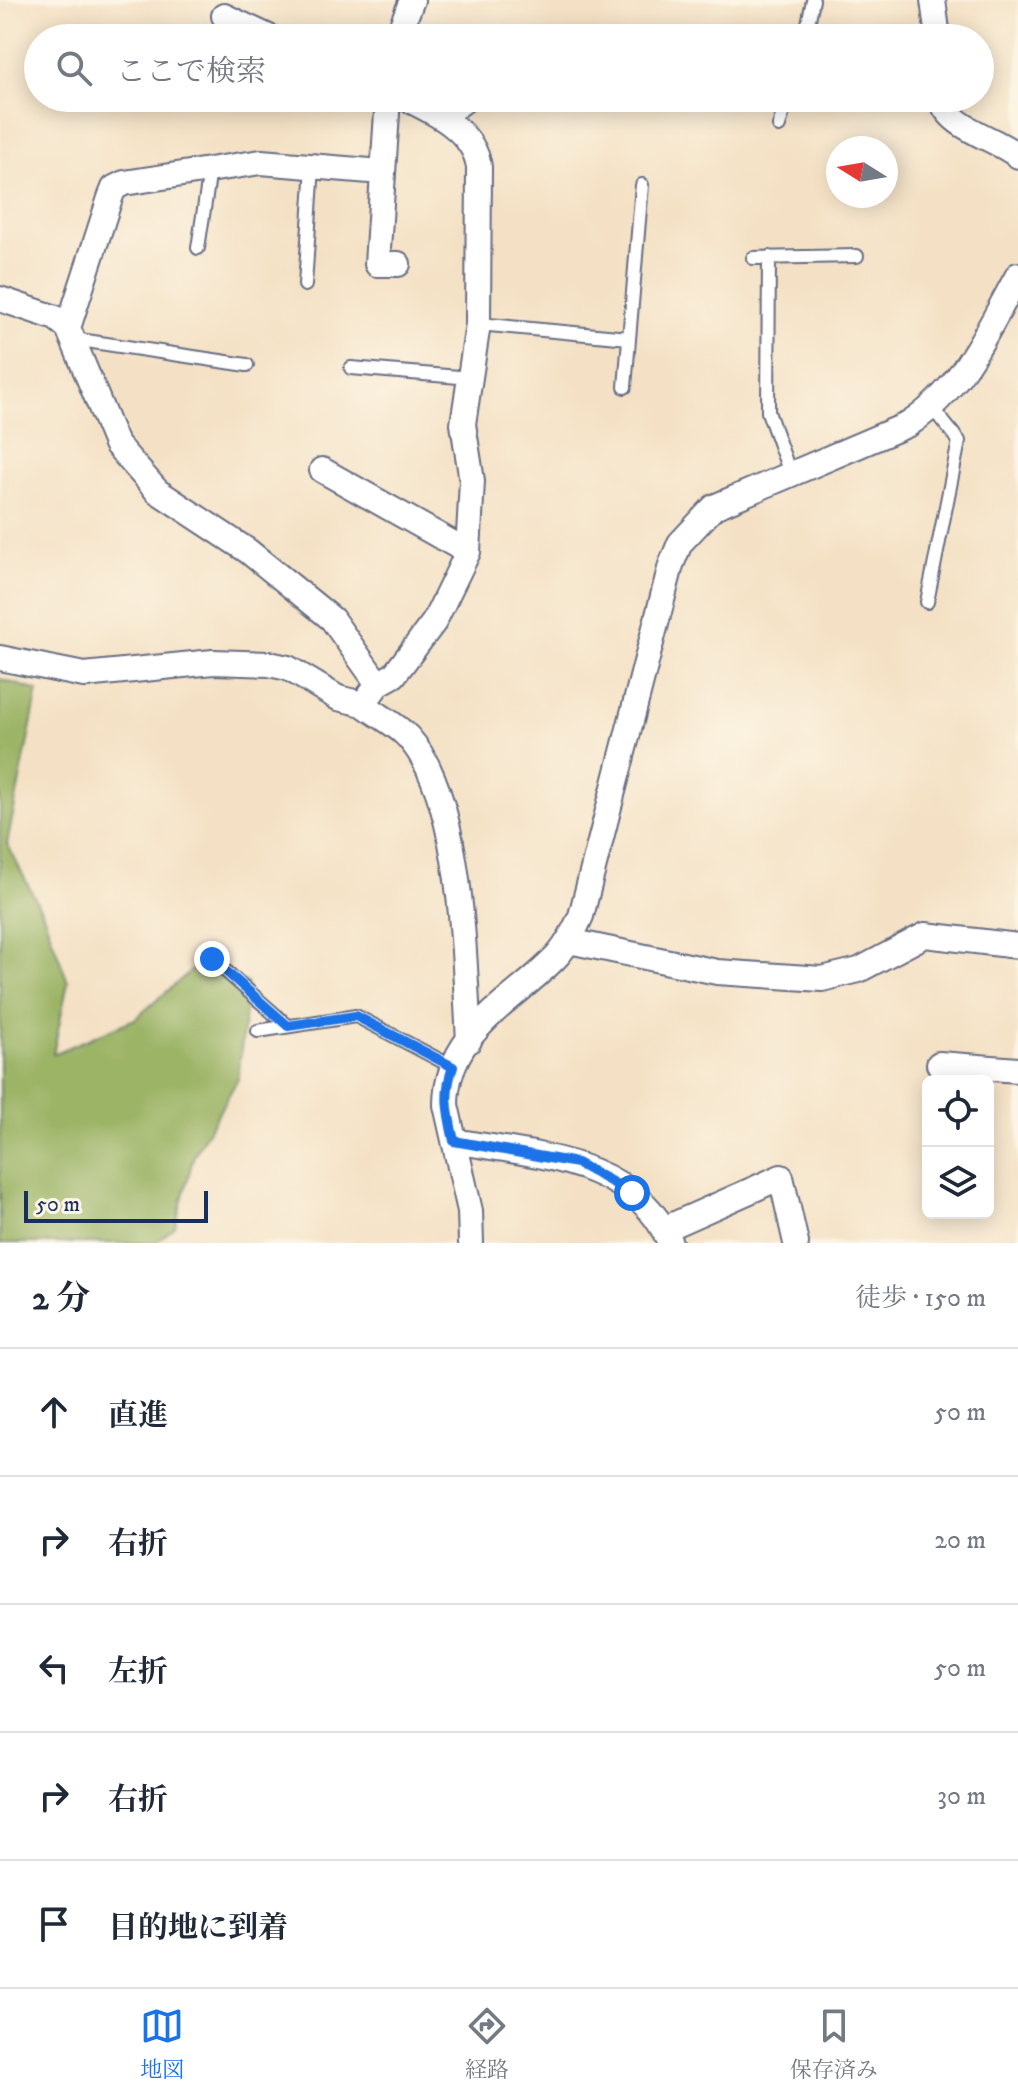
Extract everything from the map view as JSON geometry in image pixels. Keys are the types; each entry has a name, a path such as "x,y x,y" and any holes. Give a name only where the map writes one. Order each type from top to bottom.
{"street":[{"path":"403,24 412,0"},
{"path":"933,0 936,24"},
{"path":"224,16 241,24"},
{"path":"387,112 377,264 398,264"},
{"path":"363,704 378,684 394,675 434,622 468,552 472,481 463,424 478,324 478,159 467,138 431,112"},
{"path":"949,112 960,122 1018,156"},
{"path":"71,333 114,188 124,183 261,162 382,172"},
{"path":"471,1243 470,1211 446,1105 446,1087 453,1067 481,1022 569,941 581,916 671,565 680,543 714,507 909,424 933,409 970,363 1018,275"},
{"path":"0,299 56,318 71,333 116,444 157,491 248,551 332,619 378,684"},
{"path":"322,470 468,552"},
{"path":"0,658 84,675 213,662 269,664 288,668 338,698 363,704 408,737 430,777 448,824 461,921 469,1041"},
{"path":"569,941 717,972 822,979 859,970 925,935 1018,946"},
{"path":"939,1064 1018,1070"},
{"path":"454,1141 577,1163 632,1193 667,1236 781,1177 796,1243"}],"lane":[{"path":"808,24 813,0"},
{"path":"447,121 459,112"},
{"path":"779,126 783,112"},
{"path":"305,285 313,166"},
{"path":"198,248 210,170"},
{"path":"625,387 642,185"},
{"path":"753,258 857,256"},
{"path":"769,257 768,412 791,476"},
{"path":"478,324 629,338"},
{"path":"71,333 247,365"},
{"path":"351,368 471,378"},
{"path":"927,602 959,441 933,409"},
{"path":"212,959 288,1026"},
{"path":"258,1031 356,1016 453,1067"}],"green space":[{"path":"0,679 38,691 7,844 43,914 68,982 53,1054 135,1019 199,964 248,983 238,1079 194,1155 175,1227 155,1243 0,1243"}],"route":[{"path":"212,959 288,1026 356,1016 453,1067 446,1087 446,1105 454,1141 577,1163 632,1193"}]}
